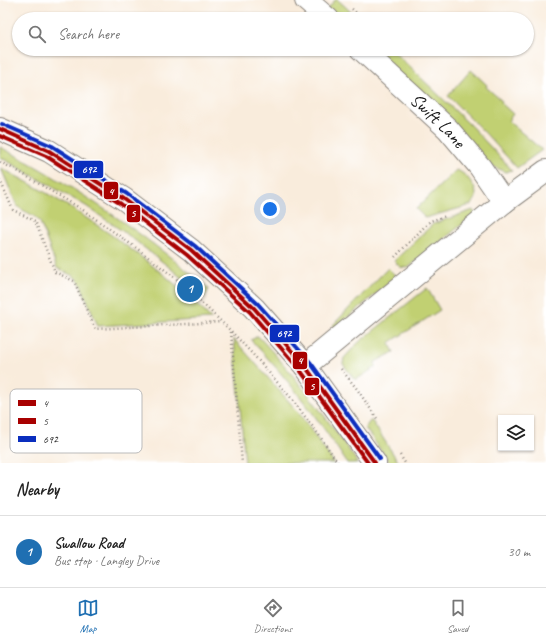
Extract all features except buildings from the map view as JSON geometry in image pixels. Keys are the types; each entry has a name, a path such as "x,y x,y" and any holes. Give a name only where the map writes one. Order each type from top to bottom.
{"street":[{"path":"306,0 320,12"},
{"name":"Swift Lane","path":"369,56 448,130 480,167 504,202"},
{"path":"0,129 49,150 124,198 190,250 254,308 305,366 375,463"},
{"path":"305,366 504,202 546,171"}],"path":[{"path":"0,162 83,210 178,280 231,331 291,398 338,463"},
{"path":"0,180 14,210 35,220 55,272 74,281 95,329 221,322"},
{"path":"231,331 242,463"}],"green space":[{"path":"335,0 338,0 351,12 330,12 327,9"},
{"path":"381,56 398,56 470,125 512,170 506,172 492,166"},
{"path":"471,70 487,85 486,87 502,101 501,103 513,114 508,121 542,150 517,168 448,96"},
{"path":"0,147 55,178 135,230 209,289 204,298 169,267 128,235 86,206 0,157"},
{"path":"1,168 67,205 109,233 169,279 212,319 98,326 80,283 75,277 57,268 40,222 35,217 17,206"},
{"path":"456,170 467,177 475,188 475,200 471,205 425,218 416,209"},
{"path":"473,210 475,214 408,268 400,267 394,261 433,224"},
{"path":"388,268 395,275 395,278 335,328 333,325"},
{"path":"427,288 440,310 389,343 394,352 375,362 376,367 357,379 354,379 343,364 344,358 358,343"},
{"path":"258,336 310,397 358,463 347,463 302,399 251,340"},
{"path":"234,339 299,413 334,463 245,463"},
{"path":"370,421 372,421 399,463 390,463 365,428"}],"transit line":[{"name":"692","path":"2,124 52,146 127,194 195,246 258,304 310,362 380,459"},
{"name":"4","path":"0,129 49,151 124,199 191,250 254,308 305,366 375,463"},
{"name":"5","path":"0,136 46,156 121,204 187,255 250,312 300,370 368,463"}],"place":[{"name":"Swallow Road","path":"190,289"}]}
